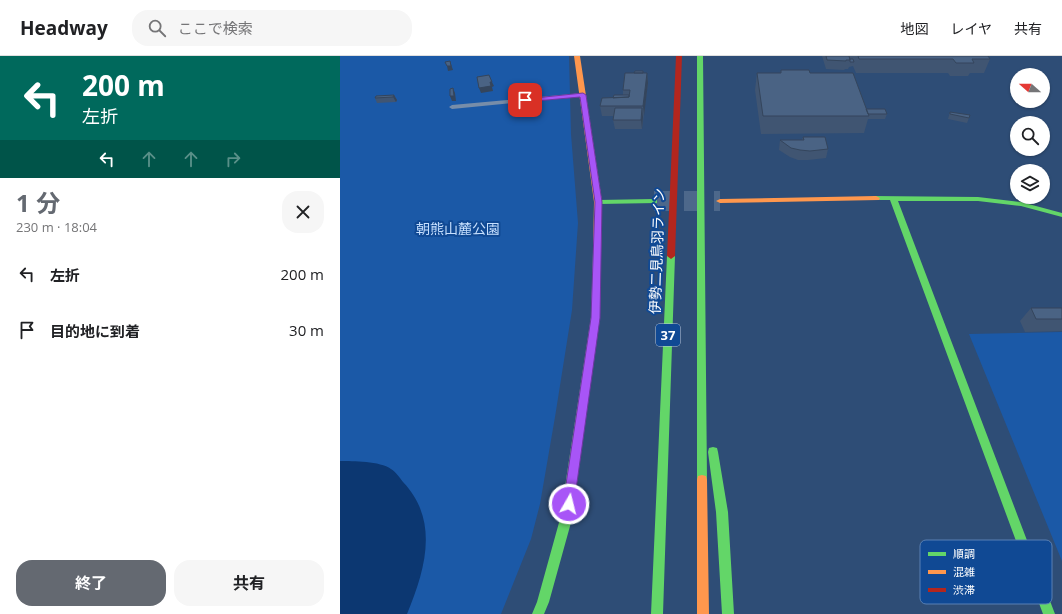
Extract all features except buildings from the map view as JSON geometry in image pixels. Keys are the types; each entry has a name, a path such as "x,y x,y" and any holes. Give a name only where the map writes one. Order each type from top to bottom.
{"main road":[{"path":"538,614 543,602 568,511 595,318 598,202 577,56"},
{"name":"伊勢二見鳥羽ライン","path":"657,614 678,56"},
{"path":"700,56 703,614"},
{"path":"720,201 894,198 978,199 1021,204 1062,215"},
{"path":"894,198 1021,540"},
{"path":"598,202 654,202"},
{"path":"701,380 722,512 728,614"},
{"path":"652,614 658,595"},
{"path":"1045,604 1049,614"}],"lane":[{"path":"452,107 583,95"}],"green space":[{"name":"朝熊山麓公園","path":"340,56 569,56 571,134 578,223 572,310 540,504 531,539 501,614 340,614"},
{"path":"1062,332 1062,561 969,334"}],"shaded area":[{"path":"340,461 359,461 386,466 398,475 415,497 422,513 426,546 419,580 407,614 340,614"}],"tunnel":[{"path":"654,201 720,201"}],"traffic: fast":[{"path":"700,56 702,480"},
{"path":"876,198 978,199 1021,204 1062,215"},
{"path":"893,198 1021,540"},
{"path":"598,202 654,201"},
{"path":"538,614 543,602 566,519 595,317 597,252"},
{"path":"657,614 671,256"},
{"path":"713,452 722,512 728,614"},
{"path":"1045,604 1049,614"}],"traffic: slow":[{"path":"577,56 598,202 597,252"},
{"path":"720,201 876,198"},
{"path":"702,480 703,614"}],"traffic: jam":[{"path":"671,256 679,56"}],"route":[{"path":"525,100 583,95 598,202 595,318 569,504"}]}
